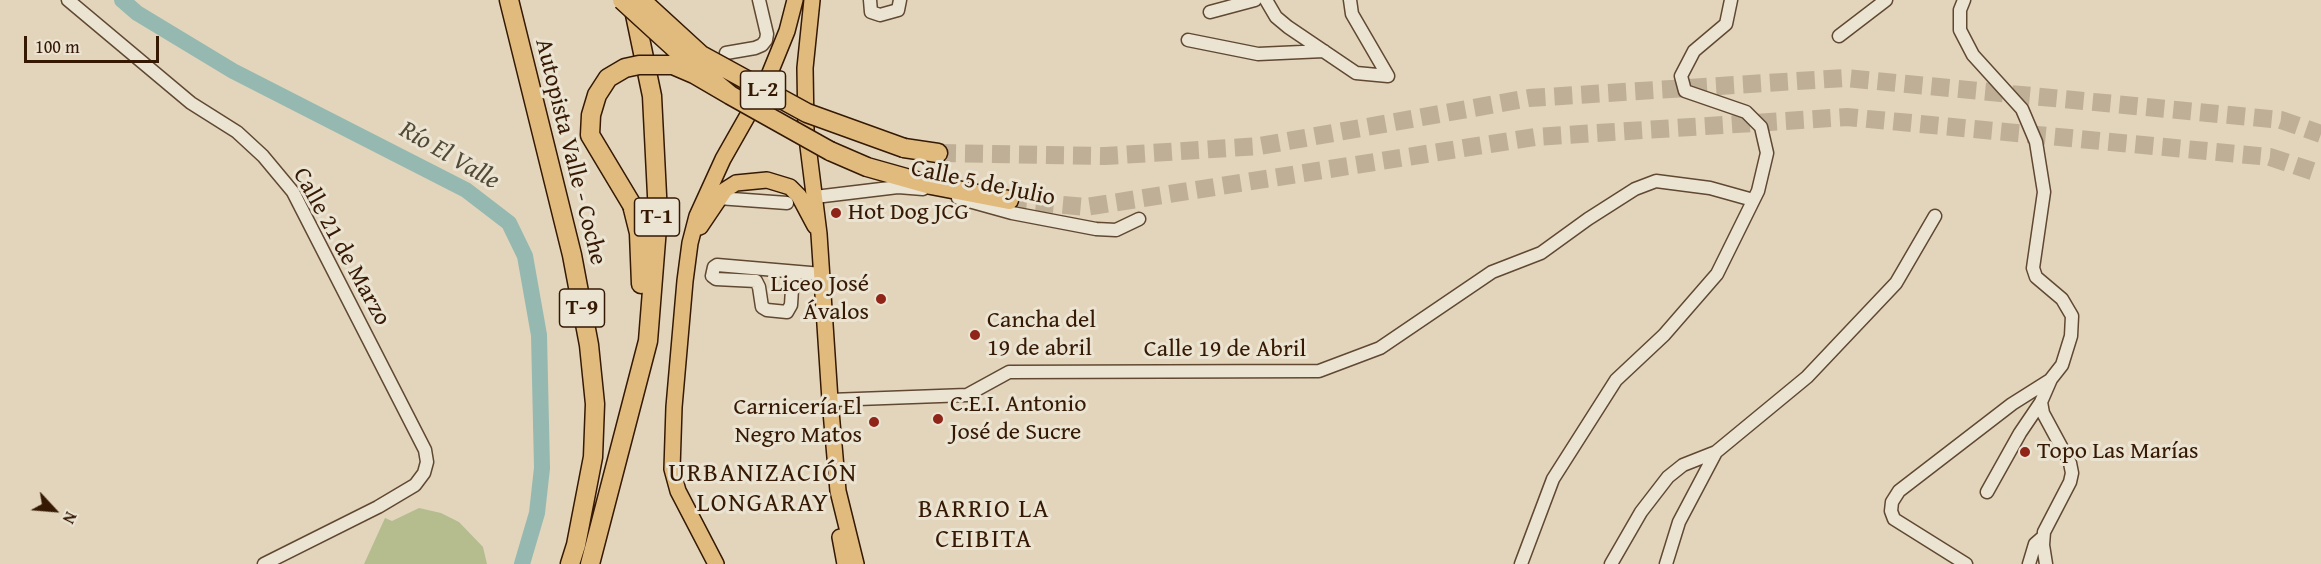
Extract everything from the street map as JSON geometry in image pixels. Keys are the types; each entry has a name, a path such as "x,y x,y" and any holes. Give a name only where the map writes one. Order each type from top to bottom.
{"highway":[{"name":"Autopista Valle - Coche","path":"509,0 572,255 589,345 595,404 593,457 570,564"},
{"name":"L-2","path":"622,0 729,95 830,151 867,167 931,185 1009,200"},
{"name":"T-1","path":"625,434 648,341 657,215 652,96 632,0"},
{"name":"L-2","path":"641,0 701,55 807,113 904,148 938,153"},
{"path":"590,564 625,434 622,417 635,346 642,273 639,233 632,205 590,135 591,116 597,95 608,78 625,68 639,65 673,65 694,74 729,95"},
{"path":"559,564 590,479"}],"main road":[{"path":"716,564 678,490 672,469 680,343 690,243 697,216 708,189 765,85 787,31 795,0"},
{"path":"812,0 805,68 806,130 819,234 838,491 856,564"},
{"path":"690,243 725,190 736,183 767,180 790,187 799,196 819,234"},
{"path":"838,491 835,512 845,564"}],"street":[{"name":"Calle 21 de Marzo","path":"68,0 191,103 237,132 263,156 293,192 425,450 424,473 415,484 378,507 264,564"},
{"path":"726,53 755,48 766,40 767,34 759,0"},
{"path":"870,0 871,12 880,15 898,10 900,0"},
{"path":"1210,12 1255,0"},
{"path":"1266,0 1276,17 1356,73 1388,76 1352,14 1350,0"},
{"path":"1521,564 1553,479 1616,380 1664,335 1717,274 1754,200 1767,153 1761,127 1746,112 1685,91 1681,75 1694,51 1726,24 1731,0"},
{"path":"1839,36 1886,0"},
{"path":"1964,0 1959,20 1960,30 1968,46 1973,55 2022,109 2036,142 2044,192 2033,268 2036,277 2062,299 2072,316 2072,336 2061,366 2051,379 2041,402 2020,433 1987,492"},
{"path":"1188,40 1258,54 1324,51"},
{"name":"Calle 19 de Abril","path":"830,400 967,395 1009,372 1319,371 1380,348 1492,272 1541,253 1635,189 1656,181 1710,188 1754,200"},
{"name":"Calle 5 de Julio","path":"815,197 898,187 927,189 1012,213 1096,229 1116,230 1139,219"},
{"path":"718,198 787,203"},
{"path":"1611,564 1641,512 1668,477 1683,465 1716,452 1807,377 1896,283 1935,216"},
{"path":"793,273 791,305 787,312 767,310 762,307 759,283 756,281 716,279 712,276 714,267 717,265 822,274"},
{"path":"1966,564 1894,519 1891,511 1893,502 1899,490 2012,404 2051,379"},
{"path":"2041,402 2043,413 2070,463 2072,473 2070,482 2043,537 2046,564"},
{"path":"1666,564 1679,522 1716,452"},
{"path":"2029,564 2035,544 2043,537"}],"green space":[{"path":"419,508 441,513 459,522 483,547 487,564 364,564 385,518 392,521"}],"waterway":[{"name":"Río El Valle","path":"122,0 137,13 233,71 466,190 509,223 525,256 539,335 542,468 537,513 522,564"}],"tunnel":[{"path":"938,153 1105,156 1260,146 1529,98 1845,78 2281,120 2321,134"},
{"path":"1009,200 1086,207 1535,137 1847,117 2270,157 2321,174"}],"place":[{"name":"Hot Dog JCG","path":"836,213"},
{"name":"Liceo José Ávalos","path":"881,299"},
{"name":"Cancha del 19 de abril","path":"975,335"},
{"name":"C.E.I. Antonio José de Sucre","path":"938,419"},
{"name":"Carnicería El Negro Matos","path":"874,422"},
{"name":"Topo Las Marías","path":"2025,452"}],"district":[{"name":"URBANIZACIÓN LONGARAY","path":"763,489"},
{"name":"BARRIO LA CEIBITA","path":"984,525"}]}
